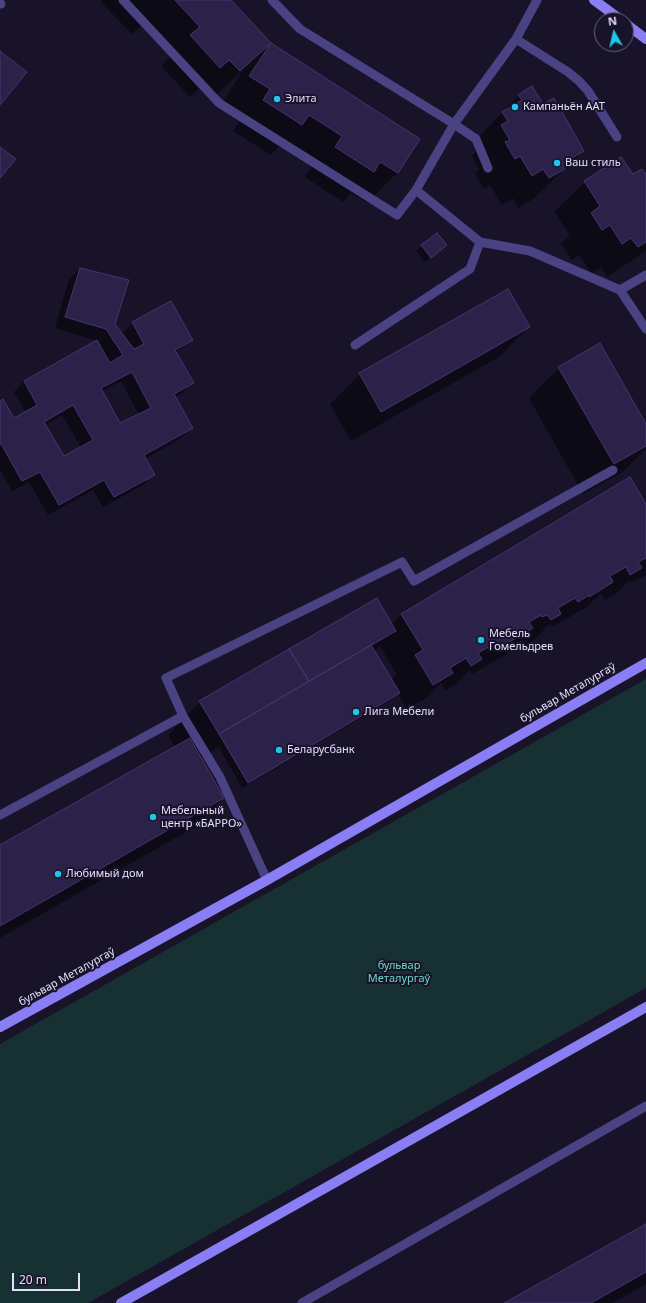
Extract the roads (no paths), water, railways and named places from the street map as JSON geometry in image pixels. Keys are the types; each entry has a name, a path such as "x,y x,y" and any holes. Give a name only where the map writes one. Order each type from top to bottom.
{"main road":[{"path":"594,0 610,12"},
{"path":"634,30 646,39"},
{"name":"бульвар Металургаў","path":"0,1027 267,880 646,663"},
{"path":"121,1303 646,1006"}],"lane":[{"path":"123,0 219,103 397,214 416,190 454,124 516,39 537,0"},
{"path":"272,0 300,29 476,139 488,168"},
{"path":"516,39 568,72 579,81 588,91 617,137"},
{"path":"416,190 480,242 530,251 620,290 646,329"},
{"path":"355,345 470,269 480,242"},
{"path":"620,290 646,275"},
{"path":"267,880 220,777 183,716 166,678 402,562 414,581 614,470"},
{"path":"0,815 183,716"},
{"path":"302,1303 646,1106"}],"place":[{"name":"Элита","path":"277,99"},
{"name":"Кампаньён ААТ","path":"515,107"},
{"name":"Ваш стиль","path":"557,163"},
{"name":"Мебель Гомельдрев","path":"481,640"},
{"name":"Лига Мебели","path":"356,712"},
{"name":"Беларусбанк","path":"279,750"},
{"name":"Мебельный центр «БАРРО»","path":"153,817"},
{"name":"Любимый дом","path":"58,874"}]}
